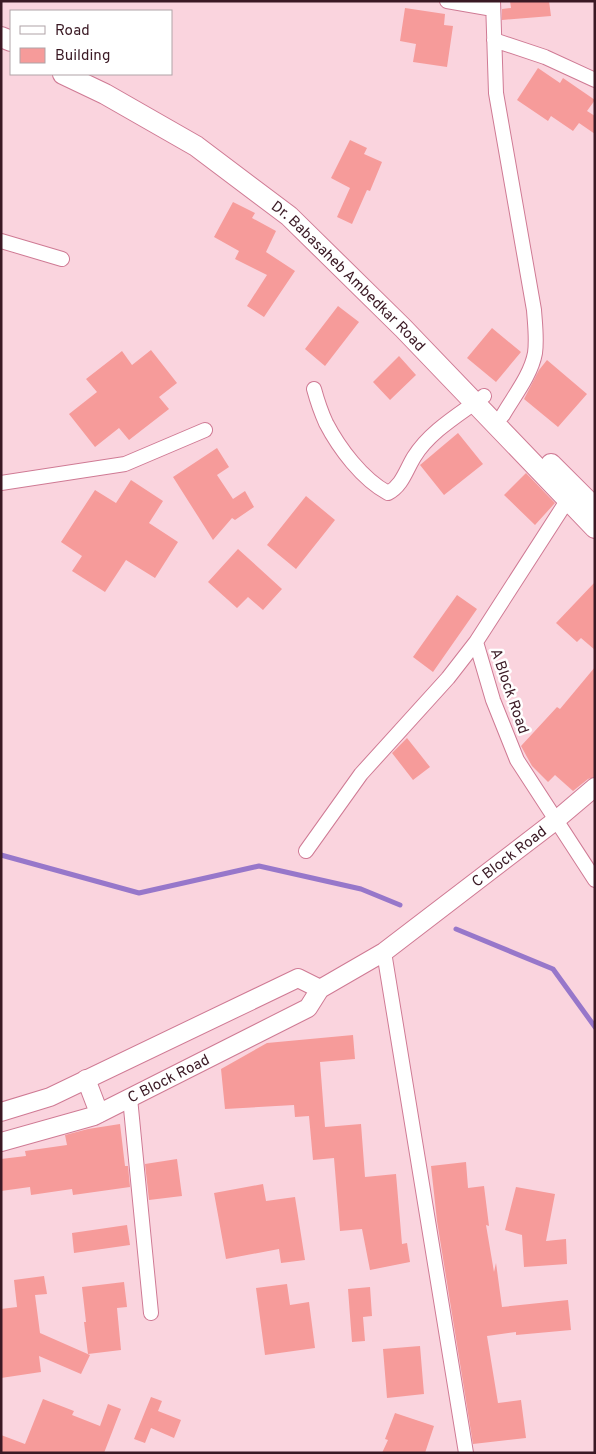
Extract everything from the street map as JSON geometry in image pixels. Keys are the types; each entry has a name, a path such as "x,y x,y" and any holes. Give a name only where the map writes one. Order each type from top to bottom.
{"main road":[{"name":"Dr. Babasaheb Ambedkar Road","path":"65,75 188,130 246,177 293,206 366,286 572,494 595,508"},
{"name":"Dr. Babasaheb Ambedkar Road","path":"87,75 144,111"},
{"name":"Dr. Babasaheb Ambedkar Road","path":"479,400 503,415 572,494 595,528"}],"street":[{"path":"447,1 493,5 496,93 531,293 536,333 535,354 529,371 503,415"},
{"path":"494,40 545,57 595,80"},
{"path":"1,241 62,259"},
{"path":"314,389 325,421 341,448 375,486 388,493 397,489 415,455 431,437 479,400"},
{"path":"1,483 125,464 205,430"},
{"name":"A Block Road","path":"572,494 476,642 493,700 516,760 554,821 595,880"},
{"path":"306,851 361,774 448,678 476,642"},
{"name":"C Block Road","path":"1,1142 99,1113 308,1008 320,989 384,952 554,821 595,787"},
{"path":"384,952 466,1453"},
{"path":"1,1112 50,1097 298,978 320,989"},
{"path":"86,1079 99,1113"},
{"path":"130,1098 151,1313"}],"building":[{"path":"510,1 549,1 551,16 502,20 502,9 511,8"},
{"path":"405,8 445,14 444,25 453,26 447,67 413,62 416,44 400,41"},
{"path":"538,68 560,83 563,78 595,100 587,111 595,116 595,134 579,123 573,131 551,116 548,121 517,100"},
{"path":"350,140 367,148 364,154 382,162 370,191 367,190 352,224 337,217 350,188 331,178"},
{"path":"233,202 255,213 252,218 276,231 266,252 295,271 264,317 247,306 267,275 235,259 239,251 214,237"},
{"path":"338,306 359,322 325,366 305,349"},
{"path":"492,328 521,352 496,382 467,358"},
{"path":"151,350 177,383 159,397 169,409 129,440 119,428 95,447 69,414 97,392 86,379 122,351 132,365"},
{"path":"399,356 416,375 390,400 373,382"},
{"path":"547,360 587,394 558,427 524,399 539,370"},
{"path":"458,433 483,464 444,495 420,465"},
{"path":"217,448 229,467 217,475 233,499 245,491 254,507 235,520 232,518 213,540 173,477"},
{"path":"526,473 555,503 535,525 504,495"},
{"path":"131,480 163,501 149,523 178,542 155,578 126,560 105,592 72,571 82,556 61,542 95,490 116,503"},
{"path":"306,496 335,520 296,569 267,545"},
{"path":"238,549 282,589 263,610 248,597 237,608 208,582"},
{"path":"595,582 595,650 581,638 577,642 556,623"},
{"path":"457,595 477,609 433,672 413,657"},
{"path":"595,667 595,777 588,779 573,791 555,775 548,782 532,766 521,746 557,707 560,709"},
{"path":"407,738 430,767 413,780 392,753"},
{"path":"353,1035 355,1059 320,1062 325,1127 361,1124 365,1177 396,1174 402,1244 407,1243 410,1262 370,1270 362,1229 340,1231 334,1158 313,1160 309,1116 295,1117 294,1105 225,1109 221,1069 267,1043"},
{"path":"120,1124 125,1166 128,1166 130,1187 73,1195 72,1189 31,1195 30,1187 1,1191 1,1159 26,1156 25,1151 67,1145 65,1135"},
{"path":"177,1159 182,1196 149,1200 145,1164"},
{"path":"466,1162 468,1188 484,1186 489,1226 486,1225 494,1272 496,1263 502,1307 568,1300 571,1330 516,1335 516,1332 487,1336 498,1403 521,1400 526,1438 473,1444 437,1221 431,1166"},
{"path":"263,1184 266,1201 295,1197 305,1260 281,1263 279,1249 226,1259 214,1193"},
{"path":"516,1187 555,1194 546,1241 566,1239 567,1264 524,1267 522,1235 505,1230"},
{"path":"127,1225 130,1245 74,1253 72,1233"},
{"path":"44,1276 47,1294 35,1295 40,1333 90,1355 81,1374 39,1356 41,1372 1,1378 1,1309 17,1307 14,1280"},
{"path":"124,1282 127,1307 117,1308 121,1350 88,1354 82,1287"},
{"path":"287,1284 290,1305 309,1302 315,1348 265,1355 256,1288"},
{"path":"370,1287 372,1316 363,1317 365,1341 352,1342 348,1289"},
{"path":"420,1346 424,1394 387,1398 383,1349"},
{"path":"151,1397 162,1401 158,1411 181,1420 174,1438 151,1428 145,1443 134,1439"},
{"path":"43,1399 74,1411 72,1415 100,1426 108,1404 121,1409 104,1453 1,1453 1,1435 25,1444"},
{"path":"395,1413 434,1426 425,1453 382,1453 388,1440 385,1439"}],"waterway":[{"path":"1,855 139,893 259,866 361,889 400,905"},
{"path":"456,929 553,969 595,1027"}]}
